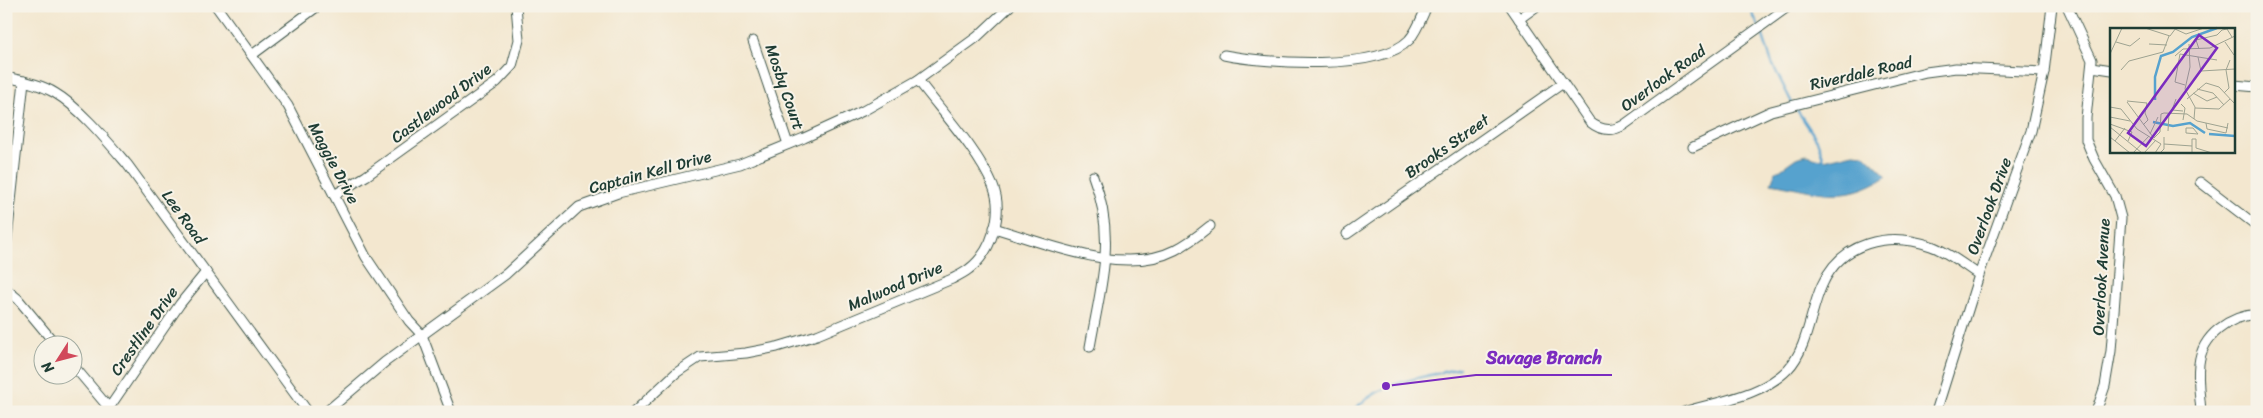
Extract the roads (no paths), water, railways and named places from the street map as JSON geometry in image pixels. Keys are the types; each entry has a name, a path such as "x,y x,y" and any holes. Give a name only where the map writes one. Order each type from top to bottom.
{"street":[{"name":"Maggie Drive","path":"216,6 288,106 366,257 409,321 422,335"},
{"path":"252,55 318,6"},
{"name":"Castlewood Drive","path":"334,195 366,176 497,82 512,66 518,40 516,6"},
{"name":"Captain Kell Drive","path":"326,412 385,362 506,274 579,207 618,194 740,164 863,110 918,80 977,37 1010,6"},
{"path":"1224,56 1278,63 1320,64 1384,53 1398,48 1409,40 1427,6"},
{"path":"1510,6 1563,83"},
{"path":"1519,19 1536,6"},
{"name":"Overlook Road","path":"1563,83 1590,122 1598,129 1618,129 1789,6"},
{"name":"Overlook Drive","path":"1936,412 1979,275 2025,148 2044,72 2052,6"},
{"name":"Overlook Avenue","path":"2067,6 2092,60 2086,118 2086,140 2094,159 2115,196 2121,218 2111,351 2105,386 2096,412"},
{"name":"Mosby Court","path":"753,41 788,144"},
{"path":"2092,67 2110,70"},
{"name":"Riverdale Road","path":"1693,147 1771,111 1926,72 1956,68 2044,72"},
{"name":"Lee Road","path":"6,77 24,81 55,93 70,104 107,141 127,164 308,412"},
{"name":"Malwood Drive","path":"634,412 676,373 700,357 746,353 778,347 817,336 952,279 970,268 980,256 994,228 997,204 994,187 970,148 918,80"},
{"path":"6,248 24,81"},
{"name":"Brooks Street","path":"1348,234 1563,83"},
{"path":"2236,84 2257,87"},
{"path":"1090,347 1106,259 1107,243 1104,212 1093,176"},
{"path":"2200,182 2257,226"},
{"path":"994,228 1106,259 1130,261 1174,251 1210,226"},
{"path":"1684,412 1757,390 1777,379 1794,360 1830,270 1842,256 1859,246 1871,242 1889,240 1911,241 1931,246 1979,275"},
{"name":"Crestline Drive","path":"82,376 108,408 180,304 206,272"},
{"path":"6,289 18,299 49,336"},
{"path":"2201,412 2198,366 2203,348 2216,332 2231,320 2238,316 2257,314"},
{"path":"422,335 451,412"}],"water":[{"path":"1853,153 1864,154 1887,176 1871,185 1843,193 1817,192 1771,183 1775,173 1796,158 1807,155 1824,160"}],"waterway":[{"path":"1749,6 1758,25"},
{"path":"1761,30 1772,63 1792,103"},
{"path":"1795,107 1817,140 1824,160"},
{"path":"1352,412 1364,401 1389,387 1415,378 1459,368"}],"place":[{"name":"Savage Branch","path":"1386,386"}]}
